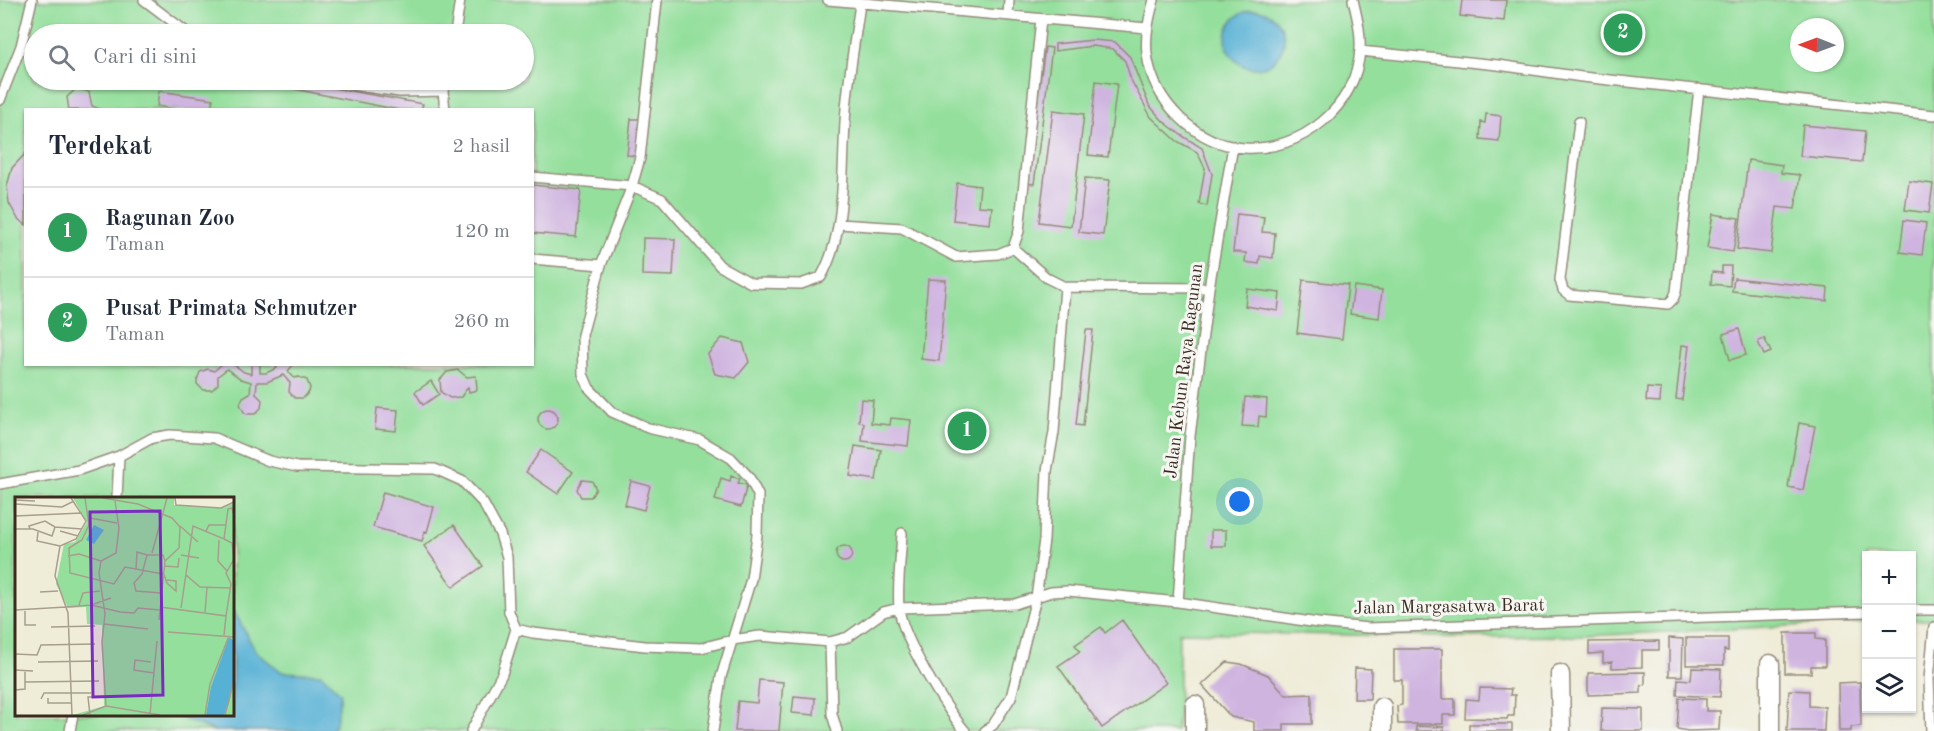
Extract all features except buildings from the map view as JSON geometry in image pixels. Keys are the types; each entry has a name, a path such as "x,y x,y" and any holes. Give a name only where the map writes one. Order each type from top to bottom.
{"street":[{"path":"1770,664 1770,731"},
{"path":"1560,674 1562,731"},
{"path":"1195,705 1195,731"},
{"path":"1382,707 1382,731"}],"lane":[{"path":"26,24 32,0"},
{"path":"144,0 176,24"},
{"path":"456,24 460,0"},
{"path":"657,0 640,158 632,186 601,266 582,335 583,374 589,388 612,412 648,428 700,440 731,458 749,477 758,495 757,535 751,579 721,677 713,731"},
{"path":"828,0 1147,28"},
{"path":"1008,16 1009,0"},
{"path":"1154,0 1147,28 1147,55 1154,80 1167,104 1185,123 1207,138 1247,148 1274,146 1300,137 1323,123 1341,102 1354,78 1360,51 1360,24 1353,0"},
{"path":"534,177 632,186 663,199 720,266 751,283 801,284 821,278 831,260 839,224 846,109 860,4"},
{"path":"839,224 902,228 956,257 998,254 1013,248 1019,231 1041,19"},
{"path":"0,100 24,33"},
{"path":"1360,51 1934,115"},
{"path":"1579,122 1560,280 1563,290 1569,295 1668,304 1676,292 1699,89"},
{"path":"386,90 443,91 445,108"},
{"name":"Jalan Kebun Raya Ragunan","path":"1178,602 1190,436 1209,288 1233,146"},
{"path":"1013,248 1047,278 1065,287 1209,288"},
{"path":"534,259 601,266"},
{"path":"985,731 993,725 1011,697 1036,598 1043,550 1047,471 1053,432 1065,287"},
{"path":"0,484 79,470 119,456 152,438 170,435 214,438 269,461 297,467 435,469 462,480 483,503 500,534 507,557 509,612 516,629 502,674 471,731"},
{"path":"117,497 119,456"},
{"path":"902,533 899,608 904,628 919,660 964,731"},
{"name":"Jalan Margasatwa Barat","path":"516,629 645,646 701,648 760,636 830,642 848,638 882,612 899,608 920,605 1014,604 1052,592 1068,591 1178,602 1318,623 1368,628 1862,612"},
{"path":"1916,610 1934,610"},
{"path":"1931,731 1934,627"},
{"path":"830,642 832,714 837,731"},
{"path":"70,731 73,716"}],"green space":[{"path":"0,0 1934,0 1934,620 1916,620 1916,551 1862,551 1862,622 1586,636 1453,637 1179,632 1179,713 1176,731 0,731"}],"water":[{"path":"1255,10 1266,12 1279,23 1284,39 1282,50 1271,63 1255,68 1244,66 1231,55 1226,39 1228,28 1239,15"},
{"path":"234,611 256,652 282,672 321,674 341,693 336,724 331,731 214,731 176,716 234,716"}],"place":[{"name":"Pusat Primata Schmutzer","path":"1623,33"},
{"name":"Ragunan Zoo","path":"967,431"}]}
